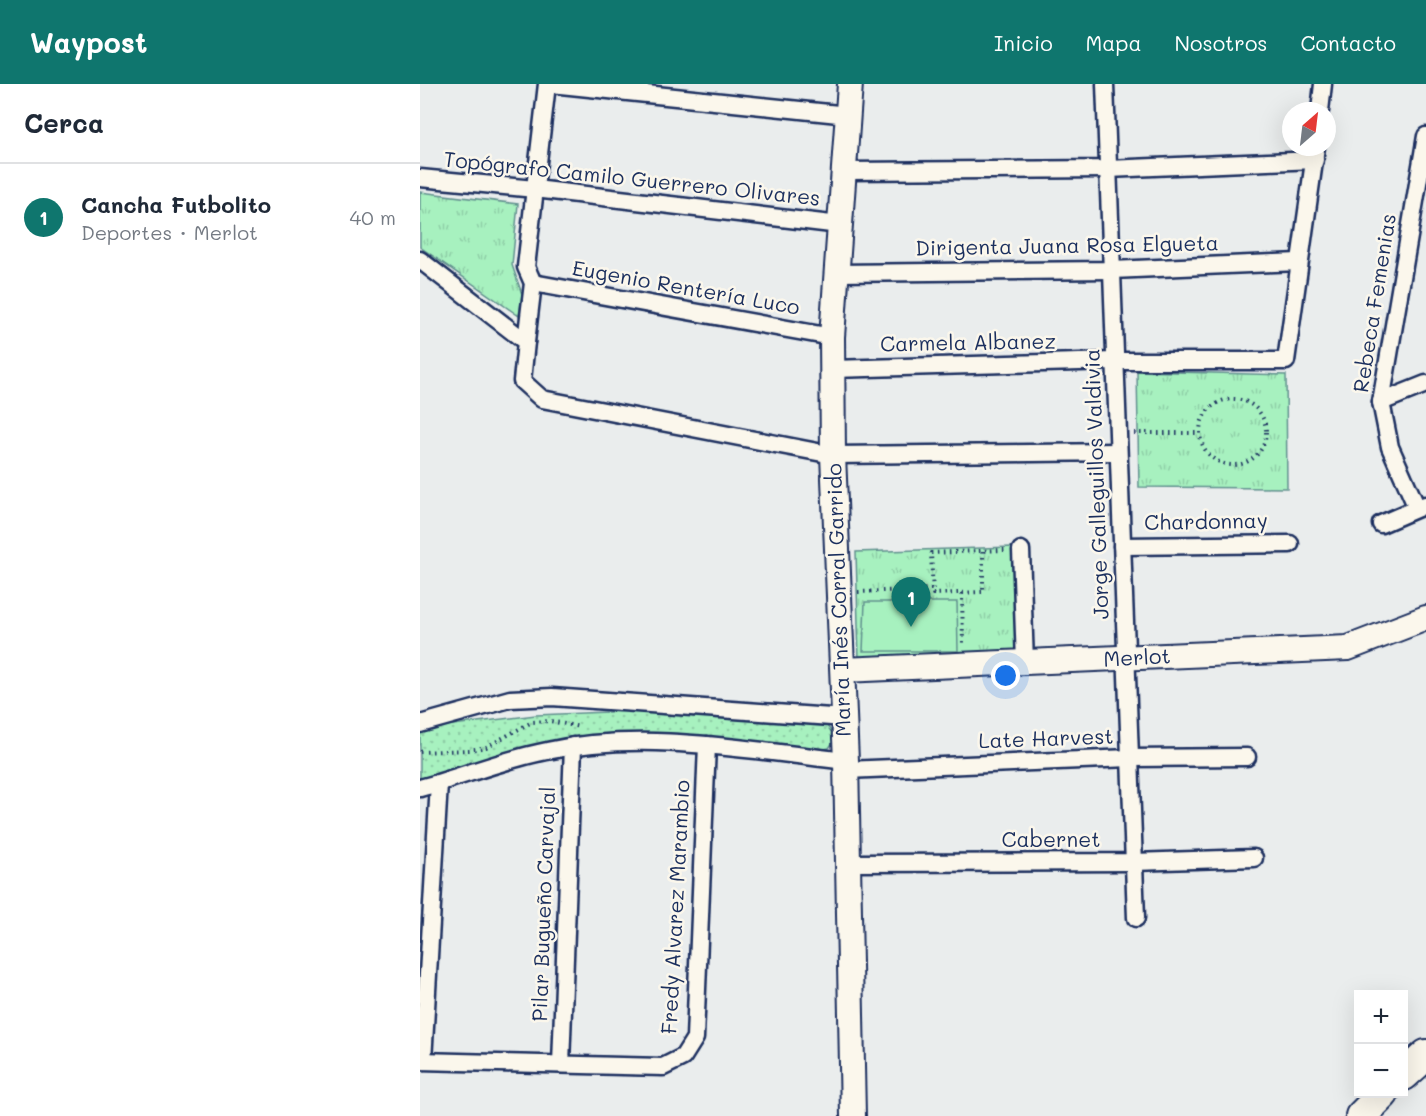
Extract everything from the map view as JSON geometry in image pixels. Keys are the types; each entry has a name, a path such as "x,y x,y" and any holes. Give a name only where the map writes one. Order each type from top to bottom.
{"highway":[{"path":"1408,1071 1426,1055"}],"street":[{"path":"848,116 549,84 526,267 533,283 522,381 542,399 833,455 1118,452"},
{"name":"María Inés Corral Garrido","path":"850,84 836,273 832,369 833,455 845,718 853,1116"},
{"name":"Jorge Galleguillos Valdivia","path":"1105,84 1136,918"},
{"path":"1321,102 1323,84"},
{"name":"Rebeca Femenias","path":"1422,506 1390,447 1381,402 1426,136"},
{"path":"844,171 1108,169 1282,156"},
{"path":"1299,262 1316,156"},
{"name":"Topógrafo Camilo Guerrero Olivares","path":"420,178 535,189 840,225"},
{"path":"420,260 526,342"},
{"name":"Dirigenta Juana Rosa Elgueta","path":"836,273 1112,270 1299,262"},
{"name":"Carmela Albanez","path":"832,369 1115,362 1286,361 1299,262"},
{"name":"Eugenio Rentería Luco","path":"533,283 832,337"},
{"path":"1381,402 1426,384"},
{"path":"1381,524 1422,506"},
{"name":"Chardonnay","path":"1122,546 1290,544"},
{"path":"1021,550 1025,663"},
{"name":"Merlot","path":"843,670 1348,648 1426,618"},
{"path":"420,724 510,699 552,697 845,718"},
{"name":"Late Harvest","path":"420,788 545,751 632,741 707,745 846,765 1247,757"},
{"name":"Fredy Alvarez Marambio","path":"422,1061 663,1067 683,1057 695,1038 707,745"},
{"name":"Pilar Bugueño Carvajal","path":"561,1064 573,746"},
{"path":"422,1061 439,783"},
{"name":"Cabernet","path":"847,863 1134,862 1254,858"}],"path":[{"path":"1235,399 1246,402 1262,416 1266,427 1263,448 1256,457 1235,466 1224,465 1207,453 1200,433 1206,413 1214,405 1224,400 1235,399"},
{"path":"1118,433 1200,433"},
{"path":"983,551 983,592 933,594 931,553 983,551 1021,550"},
{"path":"839,593 933,589"},
{"path":"962,593 963,665"}],"green space":[{"path":"420,192 518,204 512,265 522,294 519,316 420,247"},
{"path":"1137,371 1286,375 1287,488 1139,487"},
{"path":"1012,547 1018,650 859,660 856,552"},
{"path":"865,602 957,602 958,651 863,651"},
{"path":"631,711 818,724 827,726 836,738 829,748 818,750 707,738 630,733 571,737 420,780 420,733 436,727 536,715"}],"place":[{"name":"Cancha Futbolito","path":"911,627"}]}
